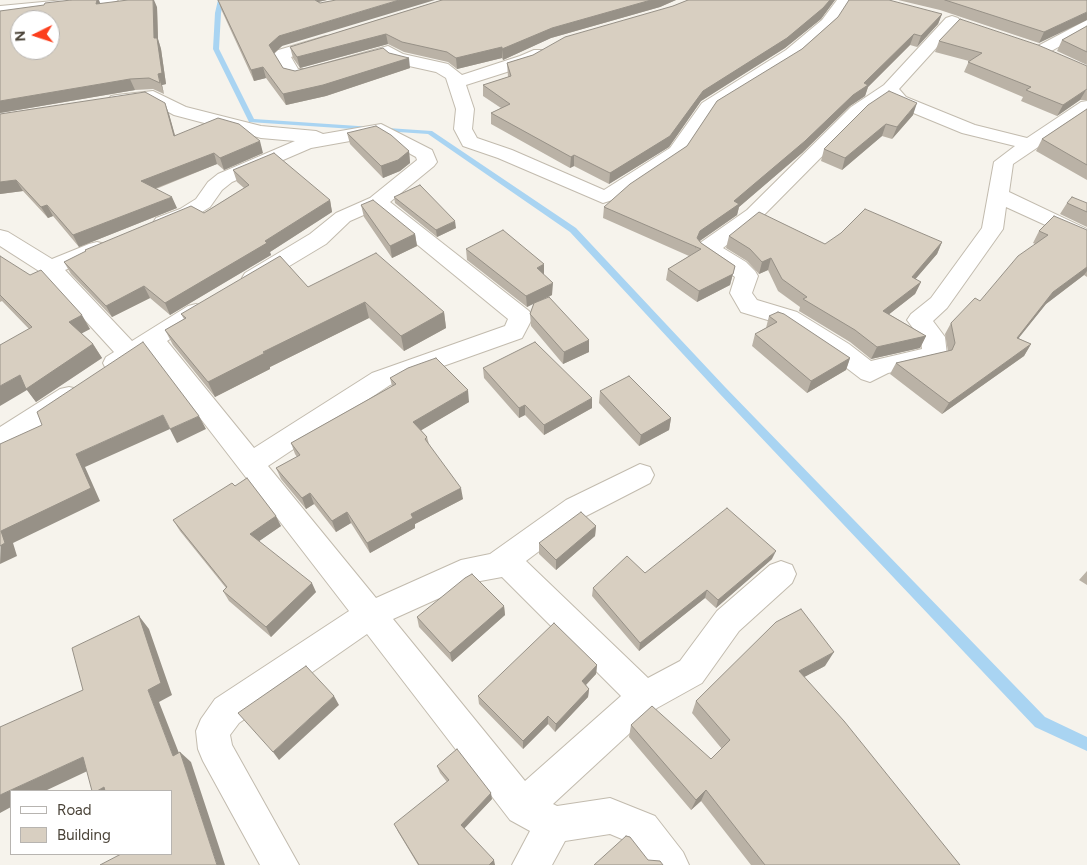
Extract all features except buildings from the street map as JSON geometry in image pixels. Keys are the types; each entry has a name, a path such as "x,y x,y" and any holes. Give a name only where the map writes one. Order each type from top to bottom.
{"street":[{"path":"0,11 110,0"},
{"path":"343,36 289,51 282,55 293,74 298,75 388,51 397,58 442,68 454,76 465,109 463,129 470,142 505,154 604,198 615,193 677,152 708,107 792,54 828,24 845,0"},
{"path":"970,27 943,18 890,89 857,111 802,163 754,214 708,248 747,276 741,293 749,306 789,318 840,350 870,373 881,366 935,355 933,337 919,320 940,303 992,229 1004,162 1087,106"},
{"path":"1040,51 1087,25"},
{"path":"1023,45 1056,58"},
{"path":"456,82 526,60 550,48"},
{"path":"890,89 900,101 960,126 1029,144"},
{"path":"97,104 135,97 153,96 180,111 261,132 328,138"},
{"path":"0,440 140,346 318,239 343,218 377,202 427,162 424,154 381,130 306,143 225,178 215,186 203,203 188,213 142,231"},
{"path":"998,195 1087,237"},
{"path":"251,463 381,379 514,332 521,317 377,202"},
{"path":"0,237 50,268 140,346 251,463 523,807 554,824 610,816 642,829 670,865"},
{"path":"50,268 114,242"},
{"path":"280,865 215,749 213,731 227,711 370,615 472,569 496,566 576,508 640,475"},
{"path":"505,560 645,697"},
{"path":"523,807 645,697 691,672 728,621 780,574"},
{"path":"531,865 554,824"}],"waterway":[{"path":"221,0 218,13 216,49 251,121 430,132 573,230 722,390 1040,722 1087,744"}]}
